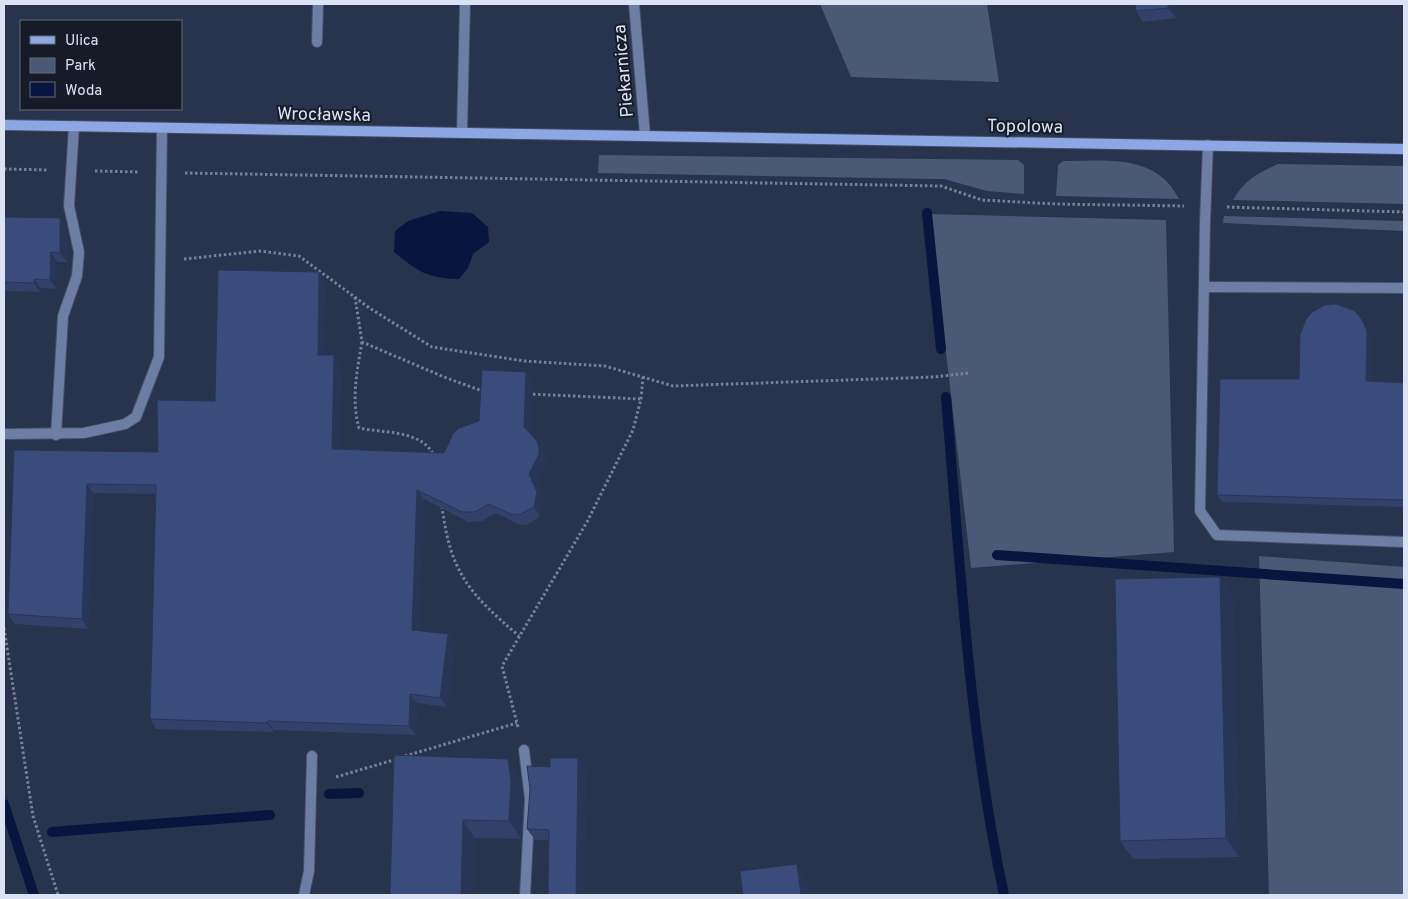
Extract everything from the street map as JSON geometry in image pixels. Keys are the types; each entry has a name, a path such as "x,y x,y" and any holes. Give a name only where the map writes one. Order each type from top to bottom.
{"main road":[{"name":"Wrocławska","path":"4,125 645,135"},
{"name":"Topolowa","path":"645,135 1404,149"}],"street":[{"path":"317,42 318,4"},
{"path":"462,132 465,4"},
{"name":"Piekarnicza","path":"634,4 645,135"},
{"path":"56,435 63,316 77,276 79,252 69,206 74,126"},
{"path":"4,434 56,435 84,433 126,424 136,417 159,357 162,128"},
{"path":"1208,145 1200,511 1217,535 1404,542"},
{"path":"1204,287 1404,288"},
{"path":"524,750 530,799 525,895"},
{"path":"304,895 309,870 312,756"}],"path":[{"path":"4,169 941,186 982,200 1404,212"},
{"path":"159,260 260,251 298,256 432,347 524,361 605,366 673,386 934,377 970,373"},
{"path":"355,296 362,342 354,389 355,414 359,428 407,435 430,448 437,461"},
{"path":"362,342 453,381 488,392"},
{"path":"524,750 502,666 591,513 633,430 641,400 643,378"},
{"path":"524,394 641,400"},
{"path":"442,503 446,536 457,569 483,606 519,636"},
{"path":"4,628 32,816 58,895"},
{"path":"312,784 517,723"}],"green space":[{"path":"820,4 987,4 999,82 851,77"},
{"path":"599,155 1018,160 1024,165 1024,194 987,191 944,179 598,173"},
{"path":"1063,161 1113,161 1144,167 1157,174 1169,184 1179,199 1056,196 1058,165"},
{"path":"1278,164 1404,166 1404,204 1233,200 1252,178"},
{"path":"930,214 1166,220 1174,552 971,568"},
{"path":"1224,216 1404,221 1404,231 1223,223"},
{"path":"1259,556 1404,567 1404,895 1269,895"}],"water":[{"path":"440,211 472,213 488,227 489,242 473,254 468,268 459,279 424,273 394,252 395,231 408,221"}],"building":[{"path":"1135,4 1168,4 1168,8 1136,11"},
{"path":"4,217 60,218 60,253 51,252 50,280 34,279 34,283 4,282"},
{"path":"218,270 319,272 318,355 334,355 332,449 444,453 453,434 459,428 479,421 482,370 526,372 524,427 537,441 539,448 539,454 529,474 537,492 534,507 519,515 511,514 489,504 475,512 462,512 417,490 412,630 448,634 440,698 410,694 409,726 150,719 156,485 87,484 82,619 8,614 14,450 158,452 157,400 215,401"},
{"path":"1336,304 1355,311 1367,331 1366,381 1404,383 1404,500 1217,495 1220,379 1299,379 1300,335 1306,319 1312,312 1325,305"},
{"path":"1220,577 1226,838 1120,841 1115,579"},
{"path":"394,755 508,759 511,781 509,821 463,820 461,895 390,895"},
{"path":"550,758 578,758 576,895 548,895 549,830 527,829 530,789 527,766 550,767"},
{"path":"797,864 801,895 743,895 740,871"}],"waterway":[{"path":"927,213 941,349"},
{"path":"946,397 961,585 974,710 992,834 1004,895"},
{"path":"997,555 1404,584"},
{"path":"329,794 359,793"},
{"path":"4,804 34,895"},
{"path":"52,832 270,815"}]}
